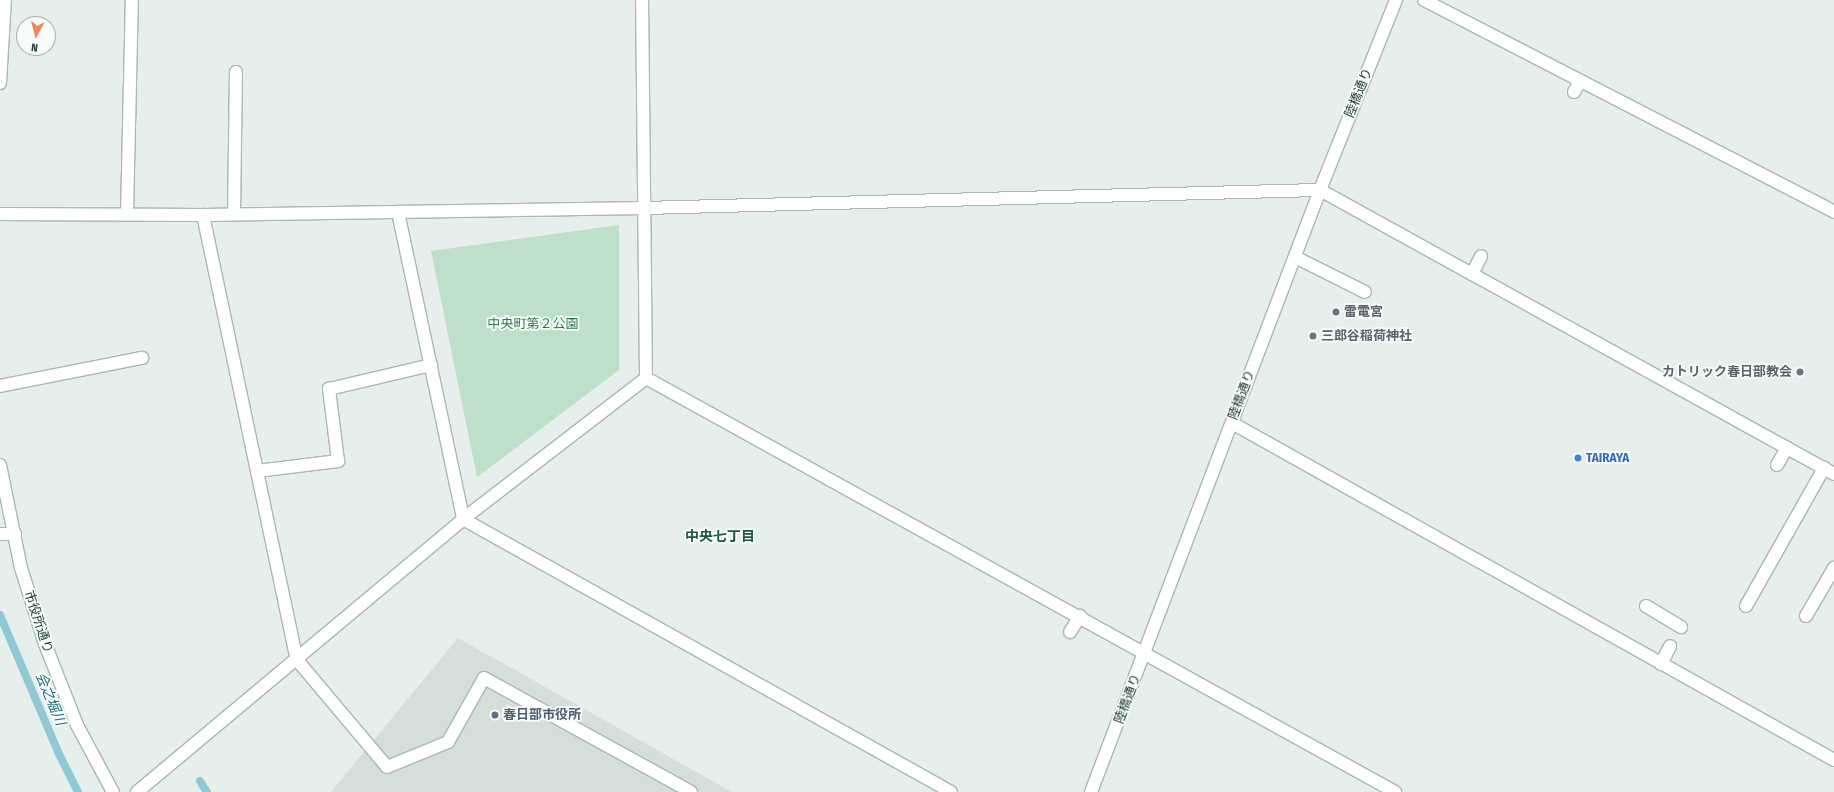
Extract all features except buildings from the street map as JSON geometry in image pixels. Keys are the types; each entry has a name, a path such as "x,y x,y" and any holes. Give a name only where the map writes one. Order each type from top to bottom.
{"street":[{"path":"0,83 5,0"},
{"path":"127,214 132,0"},
{"path":"642,0 646,378"},
{"name":"陸橋通り","path":"1092,792 1320,190 1396,0"},
{"path":"1424,0 1834,212"},
{"path":"234,214 236,72"},
{"path":"1574,92 1580,81"},
{"path":"0,214 203,215 644,208 1320,190 1829,471 1746,606"},
{"path":"398,212 463,519 951,792"},
{"path":"203,215 297,660 387,767 448,742 484,678 691,792"},
{"path":"1472,274 1482,256"},
{"path":"1295,257 1365,292"},
{"path":"0,386 142,358"},
{"path":"258,471 338,461 329,389 431,365"},
{"path":"137,792 297,660 463,519 646,378"},
{"path":"646,378 1080,616 1395,792"},
{"path":"1232,423 1834,760"},
{"path":"1777,465 1787,448"},
{"name":"市役所通り","path":"0,465 21,568 45,644 77,725 113,792"},
{"path":"0,534 15,534"},
{"path":"1806,616 1834,568"},
{"path":"1646,606 1681,626"},
{"path":"1070,632 1080,616"},
{"path":"1661,664 1670,646"}],"shaded area":[{"name":"春日部市役所","path":"458,638 732,792 331,792"}],"green space":[{"name":"中央町第２公園","path":"619,225 619,370 477,477 431,251"}],"waterway":[{"name":"会之堀川","path":"0,615 59,754 78,792"},
{"name":"会之堀川","path":"200,781 207,792"}],"place":[{"name":"雷電宮","path":"1336,312"},
{"name":"三郎谷稲荷神社","path":"1313,336"},
{"name":"カトリック春日部教会","path":"1800,372"},
{"name":"TAIRAYA","path":"1578,458"},
{"name":"春日部市役所","path":"495,715"}],"district":[{"name":"中央七丁目","path":"720,537"}]}
